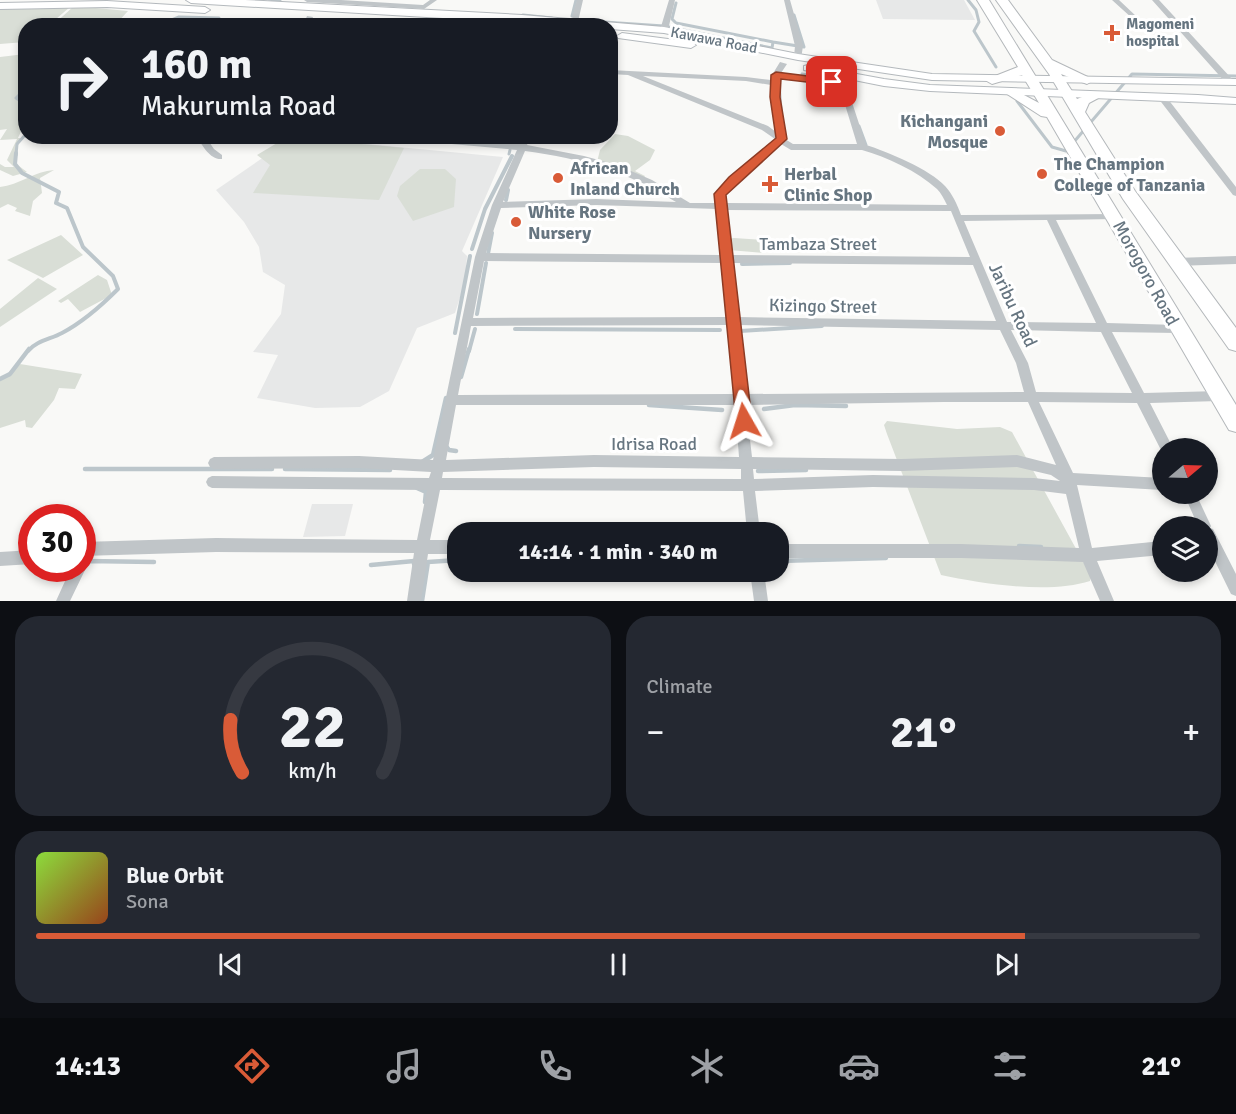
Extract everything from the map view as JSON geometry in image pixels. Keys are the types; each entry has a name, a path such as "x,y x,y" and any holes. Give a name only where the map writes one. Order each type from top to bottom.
{"highway":[{"name":"Morogoro Road","path":"983,0 1114,216 1177,329 1236,423"},
{"name":"Morogoro Road","path":"1002,0 1058,79 1128,195 1236,343"},
{"path":"1044,61 1087,80"},
{"path":"992,80 1021,71 1032,80"},
{"path":"1011,92 1024,97 1053,118"},
{"path":"1078,113 1083,100 1095,96"}],"main road":[{"name":"Kawawa Road","path":"191,0 303,3 497,18"},
{"path":"0,6 107,4 272,18"},
{"name":"Kawawa Road","path":"618,27 664,30 798,57 932,77 992,80"},
{"name":"Kawawa Road","path":"618,35 709,48 841,79 929,88 1011,92 1032,80 1058,79 1232,82"},
{"name":"Kawawa Road","path":"1032,80 1067,95 1161,96 1236,101"}],"street":[{"path":"303,3 422,7 430,5 434,0"},
{"path":"576,18 580,0"},
{"path":"664,30 672,0"},
{"path":"787,0 799,46 798,57"},
{"path":"1115,0 1135,18"},
{"path":"1155,0 1232,82"},
{"path":"752,522 742,401 732,321 729,260 720,194 781,139 775,79 783,64"},
{"path":"618,73 746,79 841,79 862,147"},
{"name":"Jaribu Road","path":"631,74 765,128 791,147 862,147 916,170 935,182 947,194 1022,363 1032,399 1069,484 1088,555 1107,601"},
{"path":"1161,96 1236,193"},
{"path":"206,144 211,152 219,157"},
{"path":"481,144 523,148 597,161 644,179 689,206"},
{"path":"414,601 422,546 450,400 480,257 497,205 524,144"},
{"path":"497,205 596,202 689,206 722,204 1050,217 1114,216"},
{"path":"1050,217 1102,326 1162,438"},
{"name":"Tambaza Street","path":"480,257 975,261"},
{"path":"1175,262 1236,260"},
{"name":"Kizingo Street","path":"468,322 732,321 1003,324 1177,329"},
{"path":"450,400 600,403 906,397 1142,400 1219,396"},
{"name":"Idrisa Road","path":"214,463 284,462 438,466 594,461 902,465 1017,461 1054,470 1069,484 1152,484"},
{"path":"276,482 284,462"},
{"path":"212,482 676,486 873,481 1069,484"},
{"path":"96,552 447,547"},
{"path":"789,551 961,551 1088,555 1152,549"},
{"path":"1218,557 1236,589"},
{"path":"0,560 18,558"},
{"path":"63,601 72,582"},
{"path":"758,582 761,601"}],"shaded area":[{"path":"876,0 964,0 975,20 883,19"},
{"path":"74,6 128,11 122,18 61,18"},
{"path":"70,7 57,18 18,18 18,43 0,44 0,8"},
{"path":"18,55 19,144 15,163 27,172 13,176 0,170 0,164 5,167 14,167 7,160 17,139 0,140 7,129 0,130 0,57"},
{"path":"618,134 628,136 655,150 650,160 635,171 645,176 643,180 597,162 600,150 606,144 618,144"},
{"path":"275,144 361,144 404,148 379,200 253,193 270,165 257,155"},
{"path":"283,144 366,144 503,157 462,251 467,256 465,282 455,313 417,328 389,391 360,407 315,408 257,398 278,355 253,352 281,314 285,285 263,272 259,247 244,222 216,190"},
{"path":"420,169 445,169 456,179 454,207 413,221 397,196 400,186"},
{"path":"54,170 40,178 42,193 33,201 30,216 15,211 17,208 8,204 0,208 0,187"},
{"path":"61,235 83,255 43,278 7,260"},
{"path":"727,239 764,240 769,250 764,253 729,250"},
{"path":"98,275 107,280 112,295 80,312 68,299 61,303 58,301"},
{"path":"38,278 57,289 0,327 0,309"},
{"path":"20,364 82,374 75,389 59,388 54,400 32,428 26,427 25,420 0,428 0,379"},
{"path":"887,421 957,429 1000,427 1012,432 1091,576 1090,581 1056,587 1036,587 976,582 941,575 887,434 884,425"},
{"path":"312,504 353,504 345,536 303,537"}],"waterway":[{"path":"269,2 280,0"},
{"path":"572,16 576,0"},
{"path":"968,0 976,10 979,22 974,31 996,67"},
{"path":"676,3 672,19 676,23 773,42"},
{"path":"523,15 552,18"},
{"path":"773,42 804,47 794,15"},
{"path":"177,18 219,18"},
{"path":"618,23 664,26 772,48 773,42"},
{"path":"802,74 822,78"},
{"path":"1073,143 1132,74 1236,76"},
{"path":"18,96 16,98 18,99"},
{"path":"1017,101 1052,147 1066,151 1068,148"},
{"path":"859,126 866,145"},
{"path":"16,155 18,143"},
{"path":"509,154 510,150"},
{"path":"16,153 15,164 22,173 59,192 56,203 67,208 83,247 113,276 118,289 77,324 35,345 28,351"},
{"path":"472,249 485,209 512,156"},
{"path":"506,200 508,190"},
{"path":"488,254 492,233"},
{"path":"455,333 470,256"},
{"path":"477,314 486,263"},
{"path":"742,264 790,263"},
{"path":"740,331 822,326"},
{"path":"469,351 475,329"},
{"path":"515,329 720,330"},
{"path":"0,379 10,374 29,349"},
{"path":"461,377 469,349"},
{"path":"422,462 433,455 446,398"},
{"path":"649,405 722,410"},
{"path":"764,409 795,405 846,406"},
{"path":"446,446 449,450 456,451"},
{"path":"85,469 272,469"},
{"path":"285,469 390,470"},
{"path":"758,471 806,470"},
{"path":"417,488 426,492 425,502"},
{"path":"1019,546 1041,547"},
{"path":"789,561 886,558"},
{"path":"96,561 154,562"},
{"path":"371,565 414,561 414,564"},
{"path":"422,601 428,562 447,561"}],"place":[{"name":"Magomeni hospital","path":"1112,33"},
{"name":"Kichangani Mosque","path":"1000,131"},
{"name":"The Champion College of Tanzania","path":"1042,174"},
{"name":"African Inland Church","path":"558,178"},
{"name":"Herbal Clinic Shop","path":"770,184"},
{"name":"White Rose Nursery","path":"516,222"}],"route":[{"path":"744,421 733,331 729,260 720,194 733,179 765,155 781,139 775,97 776,75 832,82"}]}
